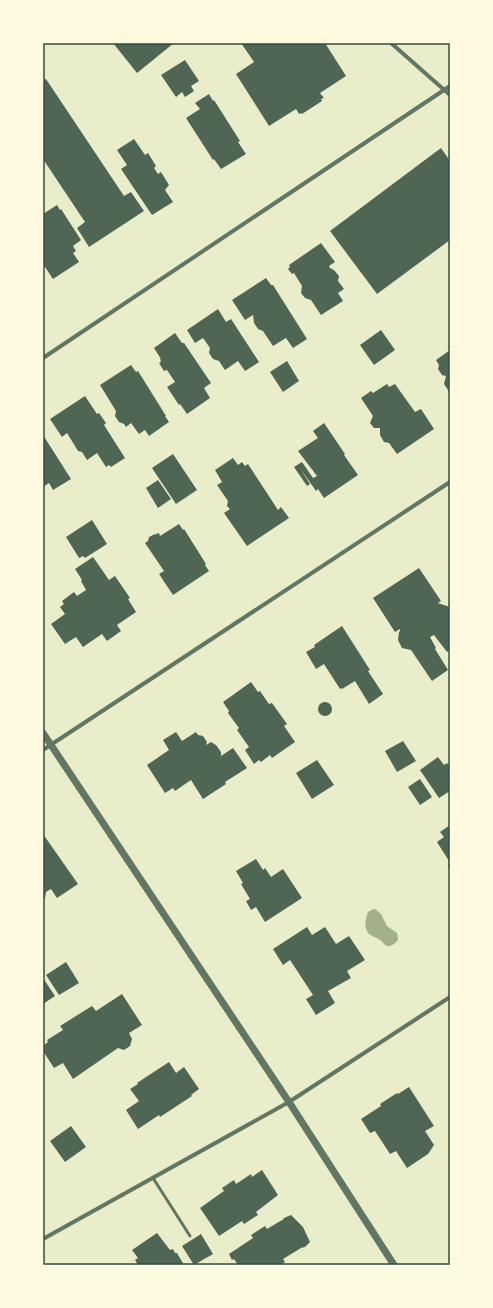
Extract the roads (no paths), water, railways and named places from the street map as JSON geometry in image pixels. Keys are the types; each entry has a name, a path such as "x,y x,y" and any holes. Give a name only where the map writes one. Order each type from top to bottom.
{"street":[{"path":"391,43 450,95"},
{"path":"43,358 450,86"},
{"path":"43,750 450,482"},
{"path":"43,733 289,1102 394,1265"},
{"path":"43,1239 289,1102 450,997"}],"lane":[{"path":"153,1178 190,1236"}]}
